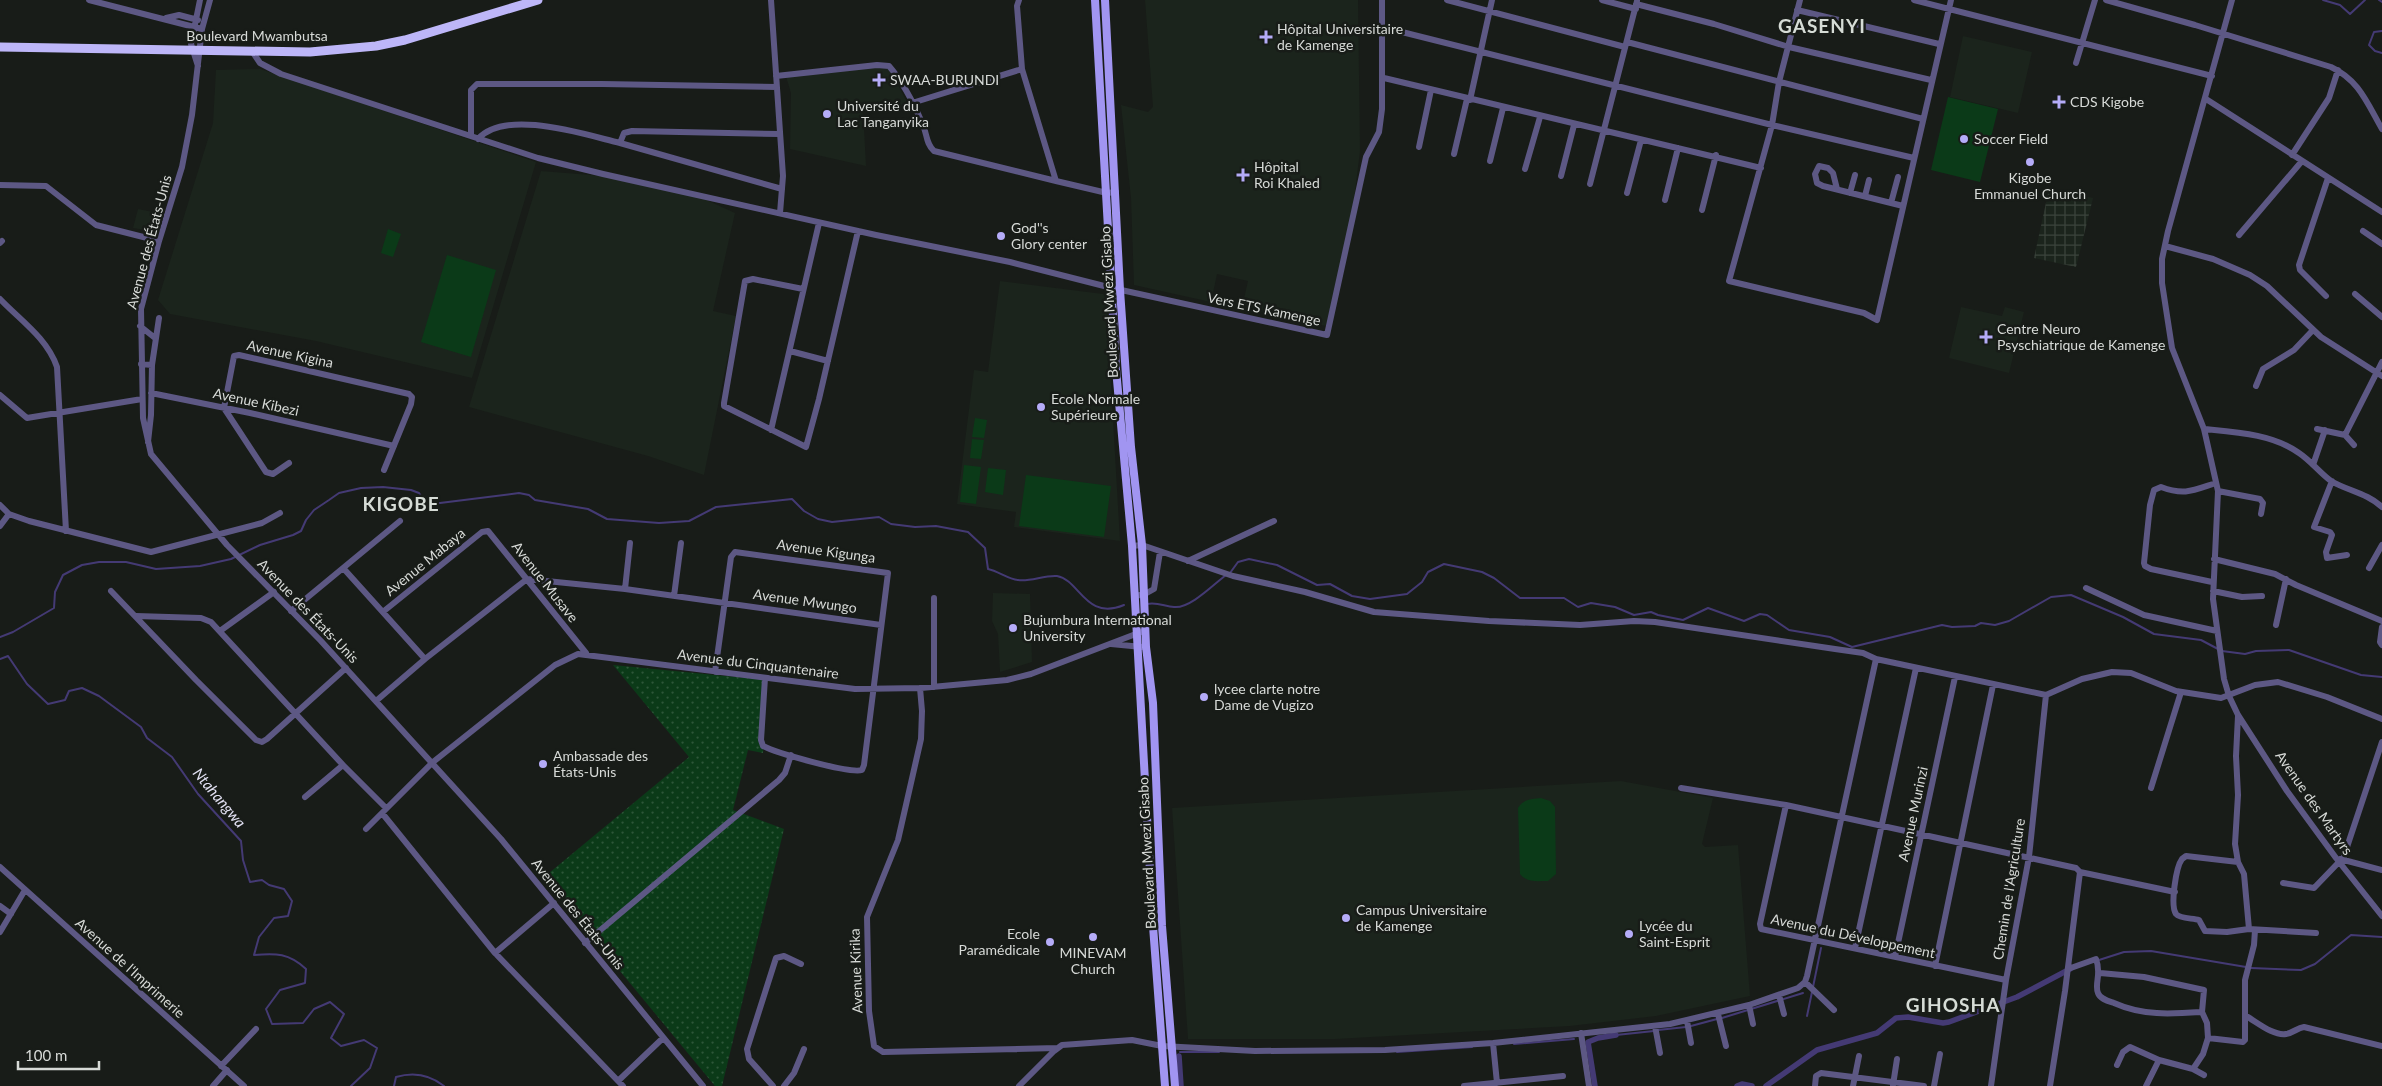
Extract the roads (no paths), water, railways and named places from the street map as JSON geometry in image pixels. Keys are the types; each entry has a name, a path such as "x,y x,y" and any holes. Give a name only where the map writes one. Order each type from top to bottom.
{"highway":[{"name":"Boulevard Mwambutsa","path":"0,46 310,52 376,46 432,33 514,4 538,0"}],"main road":[{"name":"Boulevard Mwezi Gisabo","path":"1095,0 1107,193 1142,545 1145,632 1153,703 1158,827 1175,1086"},
{"name":"Boulevard Mwezi Gisabo","path":"1105,0 1116,192 1117,378 1132,546 1136,647 1165,1086"},
{"path":"1101,102 1110,102"},
{"path":"1147,827 1158,827"}],"street":[{"path":"89,0 132,12 166,18 194,28 203,26"},
{"path":"196,50 194,28 200,0"},
{"path":"196,50 210,0"},
{"path":"771,0 782,189 780,213"},
{"path":"1019,0 1017,6 1022,69 1056,182"},
{"path":"1382,0 1384,78 1540,117 1716,156 1761,168"},
{"path":"1447,0 1923,118"},
{"path":"1454,154 1492,0"},
{"path":"1602,0 1637,4 1714,24 1789,47 1932,80"},
{"path":"1799,0 1779,82 1772,125 1729,281 1864,313 1877,320 1939,44 1951,0"},
{"path":"1914,0 2212,76"},
{"path":"2076,63 2095,0"},
{"path":"2106,0 2338,70 2357,86 2382,129"},
{"name":"Avenue des Martyrs","path":"2232,0 2164,246 2162,283 2172,348 2204,429 2218,491 2212,582 2224,680 2238,715 2287,791 2382,916"},
{"path":"1590,184 1637,4"},
{"path":"1797,10 1939,44"},
{"path":"166,18 179,15 196,19 203,26"},
{"path":"1382,27 1772,125 1914,158"},
{"name":"Avenue des États-Unis","path":"196,50 198,67 182,167 143,301 140,326 142,418 151,454 226,545 249,566 346,668 501,839 703,1086"},
{"path":"252,51 260,62 280,74 538,158 819,223 1010,262 1116,289"},
{"path":"776,76 876,65 889,66 912,103 924,128 930,147 934,151 1056,182 1107,193 1116,192"},
{"path":"912,103 1022,69"},
{"path":"2292,154 2329,98 2338,70"},
{"name":"Vers ETS Kamenge","path":"1116,289 1327,335 1366,157 1374,145 1379,132 1384,78"},
{"path":"471,136 471,90 477,84 777,87"},
{"path":"1419,147 1431,90"},
{"path":"2206,99 2382,212"},
{"path":"1490,161 1503,108"},
{"path":"1525,169 1540,117"},
{"path":"478,138 491,129 525,124 620,143 782,189"},
{"path":"1561,176 1574,125"},
{"path":"620,143 624,133 632,132 779,134"},
{"path":"1627,193 1641,140"},
{"path":"1665,200 1678,148"},
{"path":"1702,210 1716,156"},
{"path":"2239,235 2302,161"},
{"path":"1850,193 1855,175"},
{"path":"1891,203 1898,177"},
{"path":"2326,296 2300,270 2299,265 2328,178"},
{"path":"1866,196 1869,180"},
{"path":"0,186 46,186 96,225 159,241"},
{"path":"1837,189 1903,206"},
{"path":"771,430 819,223"},
{"path":"803,289 748,279 743,284 724,405 808,447 858,231"},
{"path":"2363,231 2382,244"},
{"path":"2164,246 2213,259 2250,275 2267,286 2313,330 2379,375"},
{"path":"2355,294 2382,317"},
{"path":"2,304 34,332 57,367 66,531"},
{"path":"147,444 150,430 152,366 159,318"},
{"path":"140,326 155,338"},
{"path":"2256,386 2263,369 2294,350 2313,330"},
{"path":"790,351 828,361"},
{"name":"Avenue Kigina","path":"224,408 232,360 234,356 239,355 248,357 409,394 412,396 412,404 394,446"},
{"path":"2345,435 2379,375 2382,362"},
{"path":"141,364 152,366"},
{"name":"Avenue Kibezi","path":"152,393 394,446"},
{"path":"0,395 27,418 142,399"},
{"path":"224,408 266,472 273,474 289,463"},
{"path":"2204,429 2270,440 2298,452 2332,481 2381,503"},
{"path":"2317,429 2345,435 2354,445"},
{"path":"2313,464 2325,430"},
{"path":"384,470 394,446"},
{"path":"2332,481 2314,527 2332,535 2326,552 2327,558 2347,555"},
{"path":"2212,582 2151,570 2144,566 2144,563 2150,505 2154,490 2162,488 2177,493 2185,493 2216,483"},
{"path":"2218,491 2260,499 2263,503 2261,514"},
{"path":"0,505 10,514 66,531 151,552 262,523 280,513"},
{"path":"0,526 10,514"},
{"path":"292,611 400,521"},
{"path":"1188,560 1274,521"},
{"name":"Avenue Musave","path":"482,532 488,531 492,535 586,653"},
{"name":"Avenue Mabaya","path":"384,611 482,532"},
{"path":"625,589 630,543"},
{"path":"674,596 681,543"},
{"path":"1132,546 1142,545 1251,582 1305,592 1357,608 1384,613 1489,621 1580,625 1634,621 1655,622 1863,653 1876,659 1994,686 2046,695 2082,679 2121,672 2182,692 2221,698 2230,698 2255,685 2278,682 2382,719"},
{"path":"2368,568 2382,545"},
{"name":"Avenue Kigunga","path":"725,603 731,557 733,553 738,551 886,572 888,574 862,770 855,771 791,755"},
{"path":"1135,598 1145,598 1155,588 1160,552"},
{"path":"2214,559 2254,568 2286,579 2382,621"},
{"path":"344,569 384,611 425,659"},
{"path":"376,701 425,659 527,579"},
{"name":"Avenue Mwungo","path":"527,579 625,589 881,625"},
{"path":"2276,625 2286,579"},
{"path":"2086,588 2144,615 2217,631"},
{"path":"111,591 196,680 256,740 262,742 346,668"},
{"path":"2213,591 2242,597 2262,596"},
{"path":"220,631 274,592"},
{"path":"934,598 934,687"},
{"path":"715,672 725,603"},
{"path":"136,616 201,618 211,622 384,810 495,953 621,1083 663,1038"},
{"path":"2382,627 2380,642 2382,645"},
{"path":"1136,632 1145,632"},
{"name":"Avenue du Cinquantenaire","path":"366,829 433,762 555,665 572,656 586,653 715,672 873,690 920,688 1007,680 1031,674 1111,644 1136,632"},
{"path":"1111,644 1146,647"},
{"path":"1019,1086 1062,1045 1129,1040 1162,1046 1236,1051 1364,1051 1493,1043 1686,1021 1749,1005 1798,988 1805,982 1876,659"},
{"path":"1855,948 1916,668"},
{"name":"Avenue Murinzi","path":"1895,957 1955,677"},
{"path":"585,943 785,773 791,755 762,745 765,678"},
{"path":"1936,966 1960,842 1994,686"},
{"name":"Avenue Kirika","path":"920,688 922,710 921,739 898,840 867,917 869,1011 874,1046 884,1052 1057,1048"},
{"path":"2151,788 2182,692"},
{"name":"Chemin de l'Agriculture","path":"1991,1086 2006,980 2029,857 2046,695"},
{"path":"2208,1038 2243,1042 2245,1040 2245,980 2254,945 2244,874 2238,862 2234,830 2238,795 2236,756 2238,715"},
{"path":"2283,883 2314,888 2339,860 2382,742"},
{"path":"305,797 343,765"},
{"path":"1682,788 1786,805 2070,866 2080,872 2175,892"},
{"name":"Avenue du Développement","path":"1786,805 1760,927 1763,930 2006,980"},
{"path":"2238,862 2186,856 2179,863 2175,892 2175,912 2178,916 2199,920 2204,931 2252,930 2316,933"},
{"path":"2339,860 2382,870"},
{"name":"Avenue de l'Imprimerie","path":"0,867 244,1086"},
{"path":"2050,1086 2068,969 2080,872"},
{"path":"0,932 25,890"},
{"path":"495,953 554,904"},
{"path":"0,906 11,914"},
{"path":"773,1086 749,1059 747,1049 776,958 784,956 801,964"},
{"path":"2068,969 2093,959 2097,962 2100,973 2097,990 2100,998 2124,1008 2158,1015 2202,1012"},
{"path":"2100,973 2144,977 2202,989 2204,992 2202,1012 2207,1023 2208,1038 2203,1054 2193,1069"},
{"path":"1805,982 1834,1010"},
{"path":"1779,995 1784,1014"},
{"path":"1749,1005 1753,1024"},
{"path":"1718,1014 1726,1046"},
{"path":"2246,1016 2282,1034 2304,1027 2382,1046"},
{"path":"1686,1021 1691,1043"},
{"path":"1655,1026 1660,1053"},
{"path":"213,1086 224,1068 256,1029"},
{"path":"1581,1034 1589,1086"},
{"path":"1493,1043 1497,1083"},
{"path":"2117,1065 2123,1052 2130,1047 2159,1060 2193,1069 2204,1075"},
{"path":"784,1086 794,1073 804,1049"},
{"path":"1934,1086 1940,1054"},
{"path":"1853,1086 1859,1056"},
{"path":"1893,1084 1897,1059"},
{"path":"2146,1086 2159,1060"},
{"path":"1815,1086 1816,1076 1821,1073 1893,1084 1924,1086"},
{"path":"1464,1086 1563,1076"}],"waterway":[{"path":"2323,0 2340,5 2350,14 2365,0"},
{"path":"2382,31 2374,32 2369,45 2375,51 2382,53"},
{"path":"0,637 13,632 54,608 55,592 63,575 82,565 99,562 126,562 156,569 200,566 231,559 260,545 301,531 306,520 314,510 339,493 361,488 383,487 411,490 419,493 425,502 432,504 519,493 529,495 535,500 588,509 607,519 659,523 689,521 716,507 792,499 804,511 818,519 832,522 879,517 891,524 915,527 936,526 968,532 985,548 988,569 1018,580 1057,576 1072,584 1084,598 1100,608 1111,609 1124,605"},
{"path":"1230,573 1238,562 1249,559 1277,565 1317,585 1330,584 1352,596 1370,599 1407,594 1422,582 1428,572 1444,564 1482,572 1494,578 1520,598 1564,598 1578,607 1591,603 1615,607 1634,615 1651,612 1683,620 1708,608 1744,621 1760,614 1767,615 1789,630 1830,637 1852,647 1942,625 1952,627 1975,626 1981,623 1995,625 2009,621 2051,597 2071,595 2123,617 2154,634 2201,640 2218,649"},
{"path":"1147,604 1180,607 1202,595 1226,575"},
{"path":"2222,651 2245,654 2256,651 2289,650 2361,675 2382,677"},
{"name":"Ntahangwa","path":"0,659 8,656 27,684 48,704 65,700 69,691 82,688 99,696 141,727 147,738 172,757 198,794 241,841 243,860 250,882 262,880 269,885 284,889 292,901 288,916 274,918 259,937 254,955 276,954 294,960 306,969 305,983 280,990 266,1009 272,1024 303,1023 314,1009 330,1002 344,1014 331,1038 341,1046 364,1040 377,1048 370,1068 351,1086"},
{"path":"2251,968 2301,970 2315,964 2351,935 2382,937"},
{"path":"1813,987 1821,948"},
{"path":"2099,960 2124,952 2151,951 2246,967"},
{"path":"1766,1086 1817,1050 1877,1033 1896,1018 1908,1017 1943,1023 1949,1022 2017,997 2070,969"},
{"path":"1807,1016 1812,992"},
{"path":"1722,1018 1803,993"},
{"path":"1691,1026 1717,1019"},
{"path":"1658,1030 1686,1027"},
{"path":"1616,1035 1654,1031"},
{"path":"1595,1086 1588,1042 1616,1035"},
{"path":"1514,1044 1574,1039"},
{"path":"1397,1052 1472,1047"},
{"path":"1180,1052 1219,1052"},
{"path":"1179,1056 1181,1086"},
{"name":"Ntahangwa","path":"394,1086 396,1077 415,1074 433,1079 444,1086"},
{"path":"1737,1086 1742,1084 1752,1086"}],"place":[{"name":"Hôpital Universitaire de Kamenge","path":"1266,37"},
{"name":"SWAA-BURUNDI","path":"879,80"},
{"name":"CDS Kigobe","path":"2059,102"},
{"name":"Université du Lac Tanganyika","path":"827,114"},
{"name":"Soccer Field","path":"1964,139"},
{"name":"Kigobe Emmanuel Church","path":"2030,162"},
{"name":"Hôpital Roi Khaled","path":"1243,175"},
{"name":"God''s Glory center","path":"1001,236"},
{"name":"Centre Neuro Psyschiatrique de Kamenge","path":"1986,337"},
{"name":"Ecole Normale Supérieure","path":"1041,407"},
{"name":"Bujumbura International University","path":"1013,628"},
{"name":"lycee clarte notre Dame de Vugizo","path":"1204,697"},
{"name":"Ambassade des États-Unis","path":"543,764"},
{"name":"Campus Universitaire de Kamenge","path":"1346,918"},
{"name":"Lycée du Saint-Esprit","path":"1629,934"},
{"name":"MINEVAM Church","path":"1093,937"},
{"name":"Ecole Paramédicale","path":"1050,942"}],"district":[{"name":"GASENYI","path":"1822,26"},
{"name":"KIGOBE","path":"401,504"},
{"name":"GIHOSHA","path":"1953,1005"}]}
